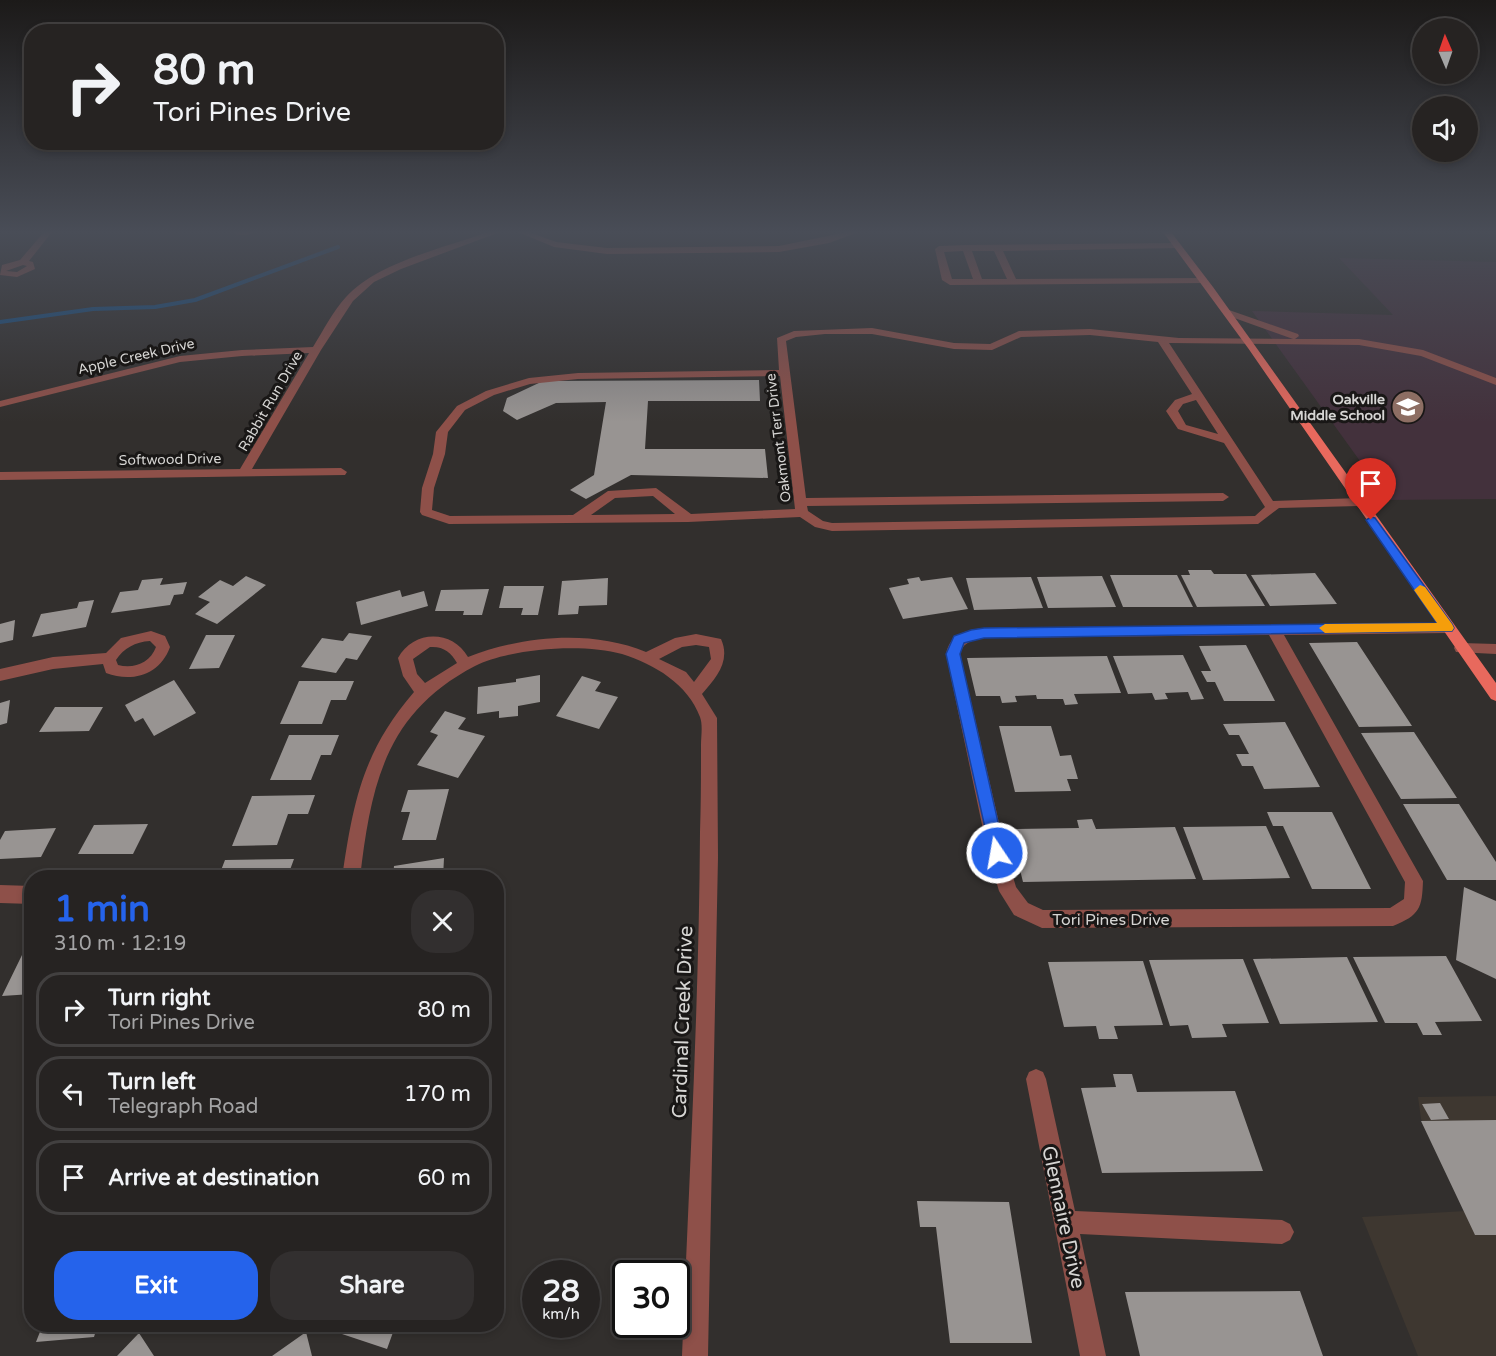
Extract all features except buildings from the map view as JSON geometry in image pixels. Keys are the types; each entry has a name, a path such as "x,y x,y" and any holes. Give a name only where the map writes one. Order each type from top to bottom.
{"main road":[{"path":"1215,295 1461,648 1494,688"}],"street":[{"name":"Rabbit Run Drive","path":"244,473 316,350 353,295"},
{"path":"1229,313 1275,331 1320,342 1359,342 1423,353 1496,382"},
{"name":"Oakmont Terr Drive","path":"1320,342 1161,339 1090,332 1019,334 992,347 954,346 872,331 825,331 794,334 781,340 802,508 819,524 832,527 1258,520 1276,504 1359,502"},
{"path":"1161,339 1272,508"},
{"name":"Apple Creek Drive","path":"0,404 180,359 242,352 316,350"},
{"path":"786,373 578,376 529,381 490,393 461,408 442,432 439,454 428,488 426,512 449,520 688,518 802,508 1084,498 1223,496"},
{"path":"1198,396 1179,402 1172,411 1182,427 1228,441"},
{"name":"Softwood Drive","path":"0,476 341,472"},
{"path":"576,519 612,494 656,492 688,518"},
{"path":"1084,498 1096,523"},
{"name":"Tori Pines Drive","path":"1273,629 1414,881 1413,904 1393,917 1042,919 1021,909 1008,891 997,853 953,654 958,640 971,634 984,633 1273,629 1447,628"},
{"path":"647,659 671,644 692,638 716,643 718,659 710,674 694,693"},
{"path":"423,692 410,676 405,658 416,646 430,642 442,642 455,647 465,665"},
{"name":"Cardinal Creek Drive","path":"352,870 359,817 374,765 398,721 423,692 465,665 501,650 543,645 606,646 624,649 681,676 694,693 710,718 709,857 695,1356"},
{"path":"1461,648 1496,649"},
{"path":"0,675 53,663 110,658"},
{"path":"0,894 24,895"},
{"name":"Glennaire Drive","path":"1036,1078 1094,1356"},
{"path":"1065,1222 1282,1232"}],"shaded area":[{"name":"Oakville Middle School","path":"1374,295 1496,295 1496,499 1388,500 1252,311 1393,315"},
{"path":"1496,1096 1496,1356 1418,1356 1362,1217 1465,1211 1421,1119 1418,1097"}],"waterway":[{"path":"0,322 93,309 155,307 195,300 208,295"}],"slow traffic":[{"path":"1325,628 1447,628 1420,590"}],"place":[{"name":"Oakville Middle School","path":"1408,407"}],"route":[{"path":"997,853 953,654 958,640 971,634 984,633 1447,628 1371,520"}]}
